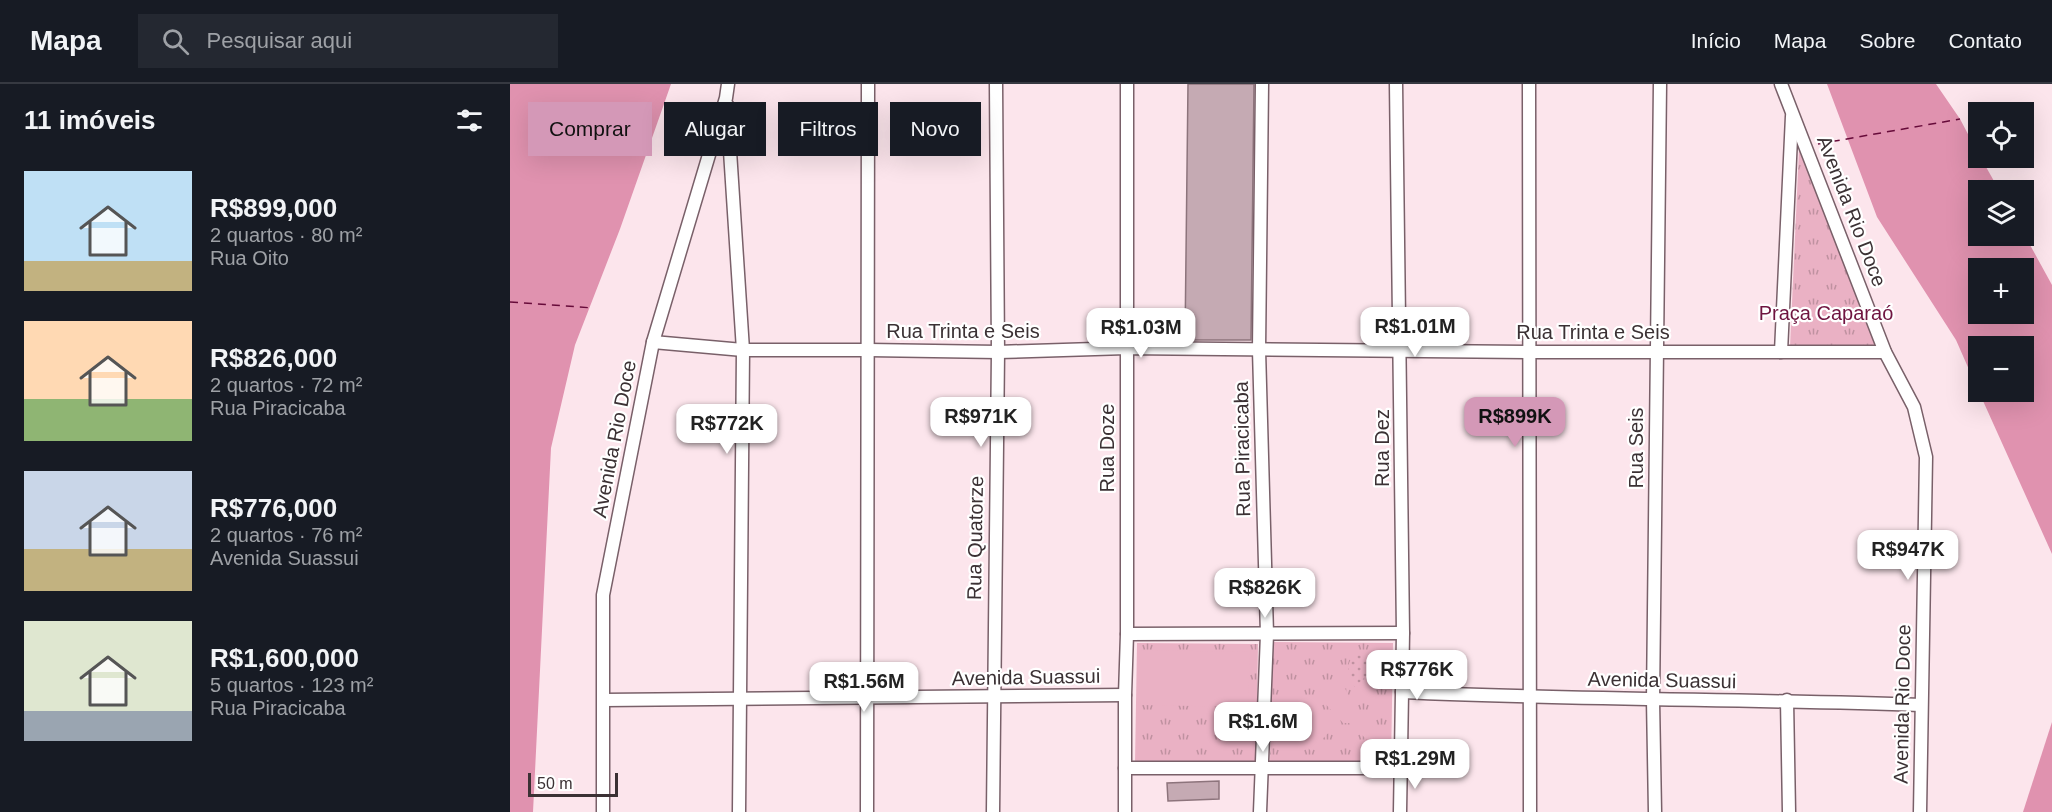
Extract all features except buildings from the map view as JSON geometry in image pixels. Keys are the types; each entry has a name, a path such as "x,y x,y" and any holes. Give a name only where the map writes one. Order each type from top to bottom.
{"street":[{"name":"Avenida Rio Doce","path":"603,812 603,596 653,342 729,84"},
{"path":"867,812 868,84"},
{"name":"Rua Quatorze","path":"993,812 998,352 996,84"},
{"name":"Rua Doze","path":"1125,812 1127,84"},
{"name":"Rua Piracicaba","path":"1260,812 1267,634 1259,350 1262,84"},
{"name":"Rua Dez","path":"1396,84 1403,633 1400,812"},
{"path":"1529,84 1530,812"},
{"name":"Rua Seis","path":"1655,812 1653,700 1660,84"},
{"name":"Avenida Rio Doce","path":"1781,84 1886,352 1914,407 1926,457 1920,812"},
{"path":"726,98 743,350 739,812"},
{"path":"1781,352 1792,110"},
{"name":"Rua Trinta e Seis","path":"653,342 743,350 998,352 1126,348 1529,352 1886,352"},
{"path":"1127,634 1403,633"},
{"name":"Avenida Suassui","path":"1402,692 1530,698 1787,700 1921,705"},
{"name":"Avenida Suassui","path":"604,700 1125,695"},
{"path":"1787,700 1789,812"},
{"path":"1125,768 1400,768"}],"green space":[{"name":"Praça Caparaó","path":"1799,150 1876,346 1790,347"},
{"path":"1272,642 1393,643 1391,763 1270,762"},
{"path":"1137,643 1258,644 1256,763 1135,763"},
{"path":"1140,650 1250,652 1248,707 1139,705"},
{"path":"1359,652 1374,656 1382,672 1381,679 1365,677 1358,684 1357,690 1348,670 1351,660"},
{"path":"1334,679 1344,686 1349,697 1384,741 1377,749 1349,723 1343,723 1319,697 1323,685"},
{"path":"1298,696 1332,729 1311,751 1277,717"}],"shaded area":[{"path":"510,84 671,84 652,138 652,102 528,102 528,156 646,156 575,345 551,448 533,812 510,812"},
{"path":"1827,84 1936,84 1968,134 1968,168 1987,168 1993,180 1968,180 1968,246 2031,246 2052,285 2052,554 1984,402 2034,402 2034,336 1968,336 1968,367 1956,340 1877,217"},
{"path":"2052,722 2052,812 2023,812"}],"ferry route":[{"path":"1818,144 1960,119"},
{"path":"510,302 593,308"}]}
